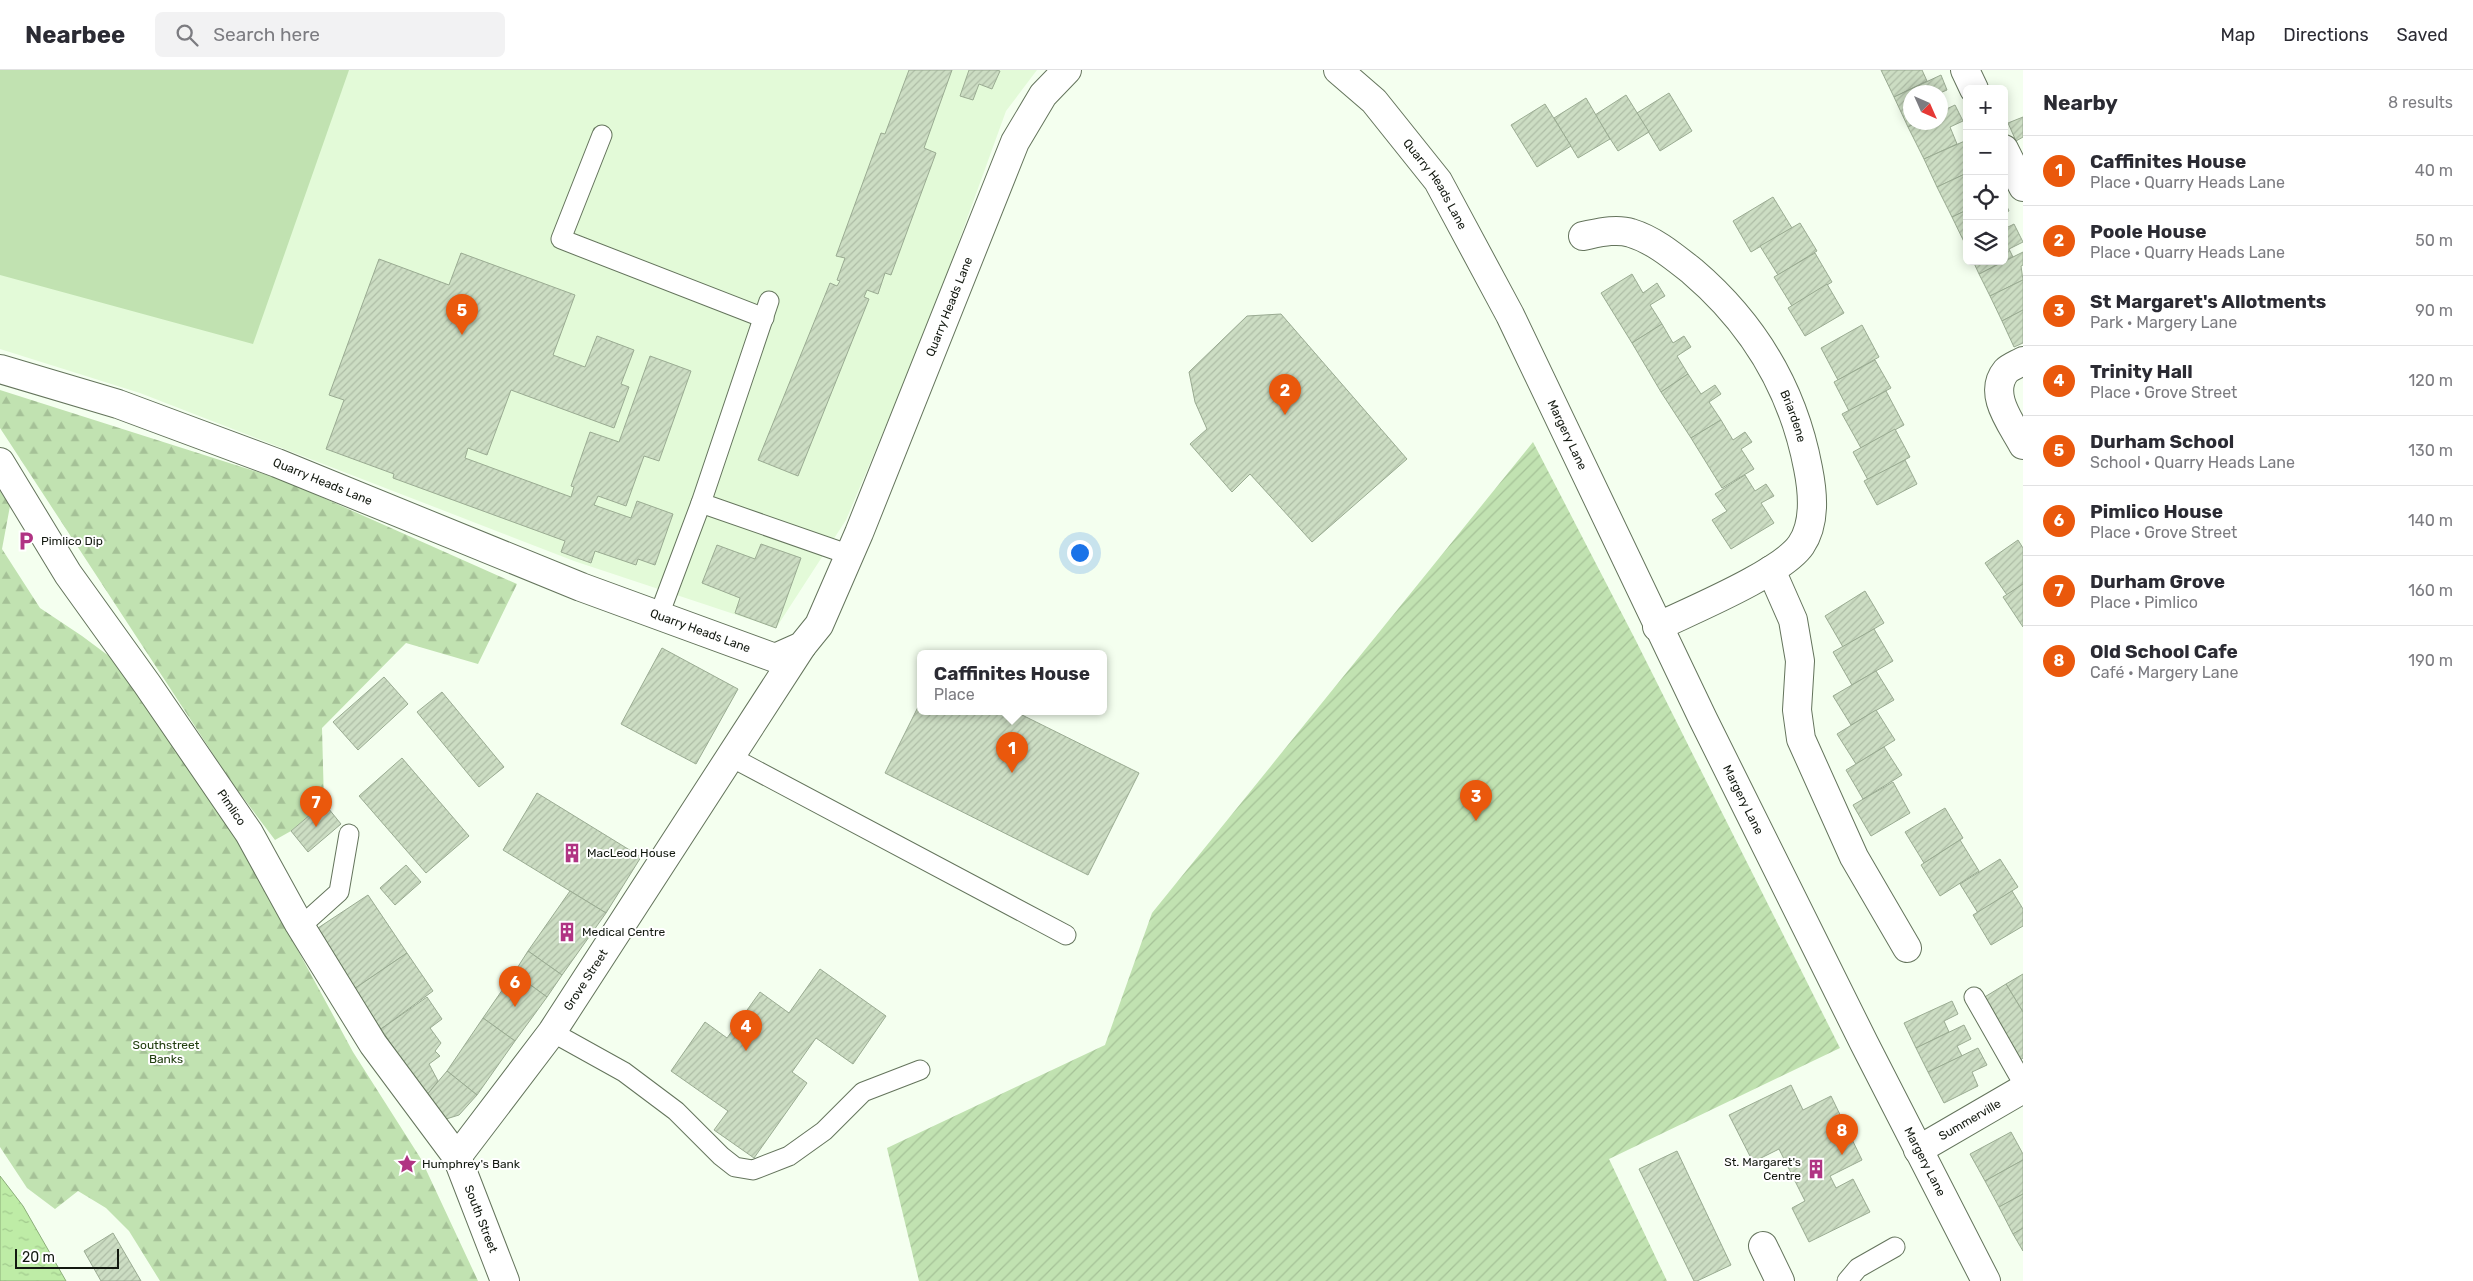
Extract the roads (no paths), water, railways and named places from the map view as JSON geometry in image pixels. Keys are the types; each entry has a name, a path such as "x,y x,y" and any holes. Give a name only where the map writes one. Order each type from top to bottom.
{"street":[{"name":"Quarry Heads Lane","path":"0,369 118,404 277,463 581,586 775,658 802,646 819,625 850,555 1015,142 1043,95 1067,70"},
{"name":"Quarry Heads Lane","path":"1338,70 1374,101 1438,181 1510,314"},
{"path":"1965,70 1972,85"},
{"path":"2008,157 2023,187"},
{"name":"Briardene","path":"1583,236 1607,231 1630,232 1657,244 1712,288 1747,327 1783,388 1801,433 1811,484 1812,518 1801,546 1771,570 1657,627"},
{"name":"Margery Lane","path":"1510,314 1657,627 1918,1150 1986,1281"},
{"path":"2015,366 1999,387 2000,401 2023,445"},
{"name":"Pimlico","path":"0,462 68,574 148,684 249,833 299,924 373,1044 457,1156"},
{"path":"1771,570 1793,620 1800,661 1797,710 1801,739 1854,857 1906,948"},
{"name":"Grove Street","path":"457,1156 552,1032 802,646"},
{"name":"Summerville","path":"1918,1150 2023,1089"},
{"name":"South Street","path":"457,1156 505,1281"},
{"path":"1763,1246 1780,1281"}],"lane":[{"path":"602,135 561,239 766,310 701,503 660,615"},
{"path":"701,503 850,555"},
{"path":"731,757 1066,935"},
{"path":"299,924 310,918 339,892 350,834"},
{"path":"1974,998 2023,1083"},
{"path":"552,1032 624,1072 676,1112 721,1156 735,1167 753,1170 789,1156 824,1131 863,1092 920,1070"},
{"path":"1847,1281 1858,1268 1895,1247"}],"water":[{"path":"0,1176 23,1206 66,1281 0,1281"}],"place":[{"name":"Durham School","path":"462,335"},
{"name":"Poole House","path":"1285,415"},
{"name":"Pimlico Dip","path":"26,541"},
{"name":"Caffinites House","path":"1012,773"},
{"name":"St Margaret's Allotments","path":"1476,821"},
{"name":"Durham Grove","path":"316,827"},
{"name":"MacLeod House","path":"572,853"},
{"name":"Medical Centre","path":"567,932"},
{"name":"Pimlico House","path":"515,1007"},
{"name":"Trinity Hall","path":"746,1051"},
{"name":"Old School Cafe","path":"1842,1155"},
{"name":"Humphrey's Bank","path":"407,1164"},
{"name":"St. Margaret's Centre","path":"1816,1169"}],"park label":[{"name":"Southstreet Banks","path":"166,1052"}]}
